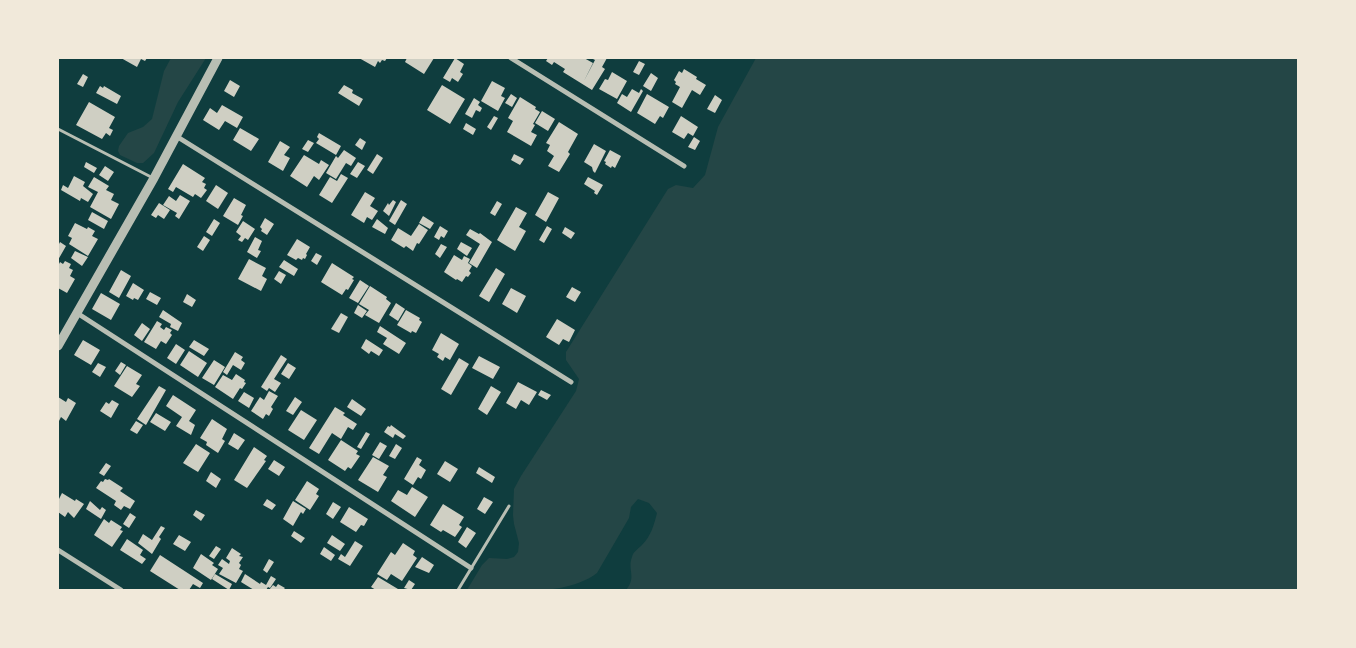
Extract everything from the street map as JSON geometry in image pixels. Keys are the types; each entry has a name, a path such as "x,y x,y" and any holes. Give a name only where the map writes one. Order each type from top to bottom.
{"street":[{"path":"58,346 154,178 218,58"},
{"path":"510,58 684,166"},
{"path":"176,136 571,382"},
{"path":"76,313 471,568"},
{"path":"58,550 121,590"}],"lane":[{"path":"58,129 154,178"},
{"path":"458,590 509,506"}],"shaded area":[{"path":"171,58 206,58 178,102 154,153 143,163 137,163 120,155 118,151 119,146 128,133 143,127 152,119 164,71"},
{"path":"756,58 1298,58 1298,590 626,590 631,581 630,566 633,555 648,538 657,513 649,503 638,499 631,507 629,518 597,573 584,581 569,586 535,591 467,590 482,565 489,558 507,559 514,557 518,552 519,543 513,515 514,489 576,391 579,379 566,360 566,352 668,189 676,185 693,188 705,175 718,127"}],"building":[{"path":"121,58 147,58 145,61 141,59 137,67"},
{"path":"359,58 387,58 380,63 378,61 375,67"},
{"path":"407,58 434,58 424,74 405,62"},
{"path":"455,58 464,64 460,72 463,74 458,82 452,78 450,82 443,78"},
{"path":"548,58 584,58 593,63 584,81 595,60 591,58 607,58 602,67 605,69 592,90 563,72 565,69 554,62 552,65 546,61"},
{"path":"639,61 645,64 639,75 633,72"},
{"path":"684,69 706,85 700,95 692,90 682,108 672,102 680,87 675,84 674,80 679,71 682,73"},
{"path":"612,72 627,81 617,99 599,89 605,79 608,80"},
{"path":"651,73 658,78 651,91 643,86"},
{"path":"83,74 88,77 83,87 77,84"},
{"path":"230,80 240,86 234,97 224,91"},
{"path":"492,81 505,88 501,96 505,98 498,111 481,101"},
{"path":"344,85 353,90 352,93 363,99 359,106 338,93"},
{"path":"442,85 465,99 450,124 427,110"},
{"path":"100,86 103,88 104,86 121,96 117,104 96,93"},
{"path":"632,89 639,93 641,89 643,91 631,112 617,103 622,94 627,97"},
{"path":"511,94 517,98 512,107 505,103"},
{"path":"647,94 669,107 663,118 660,116 655,124 637,113"},
{"path":"715,95 722,100 715,113 707,109"},
{"path":"520,97 536,107 535,109 540,112 533,124 535,125 531,132 537,135 531,146 507,132 513,121 508,118"},
{"path":"474,98 480,102 478,105 482,108 480,112 476,110 472,118 465,114"},
{"path":"89,102 115,117 109,128 113,130 110,136 106,133 102,139 76,125"},
{"path":"222,105 243,117 237,128 225,121 219,130 203,120 210,108 217,113"},
{"path":"542,111 555,119 548,131 535,123"},
{"path":"494,116 498,118 491,130 487,127"},
{"path":"681,116 698,127 693,136 688,133 684,139 672,132"},
{"path":"559,122 578,134 568,152 570,154 559,172 548,166 554,156 547,151 550,145 546,143"},
{"path":"466,123 476,129 473,135 463,129"},
{"path":"240,128 259,139 251,151 233,140"},
{"path":"319,133 341,146 336,155 316,143 319,139 317,137"},
{"path":"694,137 700,141 695,150 688,147"},
{"path":"360,138 366,142 362,150 355,145"},
{"path":"308,140 314,143 308,152 302,149"},
{"path":"280,141 290,147 284,155 290,158 283,171 268,162"},
{"path":"594,144 606,151 595,173 592,167 584,162"},
{"path":"344,150 356,158 351,166 346,163 336,179 326,173 336,156 338,158"},
{"path":"610,150 621,156 615,168 612,166 611,168 604,161"},
{"path":"377,154 383,158 373,174 367,170"},
{"path":"514,154 524,159 520,165 511,160"},
{"path":"304,155 319,164 321,160 329,165 319,180 314,176 307,187 290,176"},
{"path":"86,162 97,168 94,173 84,167"},
{"path":"358,162 365,166 357,178 350,174"},
{"path":"183,164 205,178 202,182 206,184 204,188 207,190 201,198 195,194 193,197 176,187 173,192 168,189"},
{"path":"105,166 114,172 108,181 99,175"},
{"path":"341,174 348,178 332,203 319,195 330,177 337,181"},
{"path":"74,176 85,182 83,186 93,194 88,202 81,198 80,201 61,190 63,185 68,188"},
{"path":"94,177 109,186 106,190 114,194 111,200 119,204 111,219 90,207 98,192 88,187"},
{"path":"588,177 603,185 597,195 594,193 595,191 584,184"},
{"path":"216,185 228,193 218,209 206,201"},
{"path":"365,192 375,198 370,206 378,211 372,220 367,217 364,223 351,215"},
{"path":"548,192 559,198 546,222 535,215"},
{"path":"180,195 190,201 179,219 175,216 177,213 163,205 169,196 176,201"},
{"path":"234,198 246,205 238,225 223,216"},
{"path":"393,200 396,202 389,216 383,211 388,203 389,205"},
{"path":"401,200 407,204 395,225 389,221"},
{"path":"497,201 502,204 495,216 490,213"},
{"path":"159,203 170,210 164,219 158,215 156,218 151,215"},
{"path":"516,207 527,213 519,227 526,231 515,251 497,240"},
{"path":"92,212 108,221 104,229 88,220"},
{"path":"423,216 434,223 430,229 419,223"},
{"path":"265,218 274,224 267,235 261,231 260,227"},
{"path":"214,219 220,223 212,236 206,232"},
{"path":"377,219 388,228 385,234 372,227"},
{"path":"243,221 255,229 248,240 245,238 242,242 238,240 241,236 236,232"},
{"path":"75,223 95,231 92,236 98,239 88,256 69,244 72,238 68,236"},
{"path":"419,224 428,230 413,251 391,240 398,228 411,236"},
{"path":"440,226 448,231 444,238 441,236 439,240 434,237"},
{"path":"547,226 552,229 544,243 539,240"},
{"path":"565,227 575,233 571,239 562,233"},
{"path":"470,229 480,233 492,242 477,268 469,263 480,244 466,235"},
{"path":"204,236 210,240 203,251 197,247"},
{"path":"255,237 262,241 258,250 261,251 257,258 247,252"},
{"path":"297,239 310,247 305,259 303,258 302,260 298,258 296,260 287,255"},
{"path":"60,242 66,246 58,260 58,246"},
{"path":"461,242 472,248 467,256 457,249"},
{"path":"441,244 447,247 440,258 435,254"},
{"path":"75,251 88,257 82,266 71,258"},
{"path":"316,253 322,256 317,265 311,261"},
{"path":"454,255 462,260 464,256 470,259 468,263 472,266 469,271 471,273 462,282 444,272"},
{"path":"249,259 266,268 262,276 267,279 261,291 238,279"},
{"path":"284,260 298,269 294,276 279,267"},
{"path":"65,261 71,264 69,268 73,270 70,276 75,279 67,293 58,288 58,266 60,262 63,264"},
{"path":"332,263 354,277 348,290 346,289 342,295 321,282"},
{"path":"496,268 505,274 489,302 479,296"},
{"path":"121,270 131,276 119,298 109,292"},
{"path":"279,271 286,275 281,284 274,279"},
{"path":"360,280 369,286 358,303 349,298"},
{"path":"133,283 144,290 138,300 134,298 133,300 126,296"},
{"path":"370,286 387,297 386,299 391,303 379,323 365,315 369,310 359,304"},
{"path":"572,287 581,292 575,302 566,297"},
{"path":"511,288 526,296 517,313 502,304"},
{"path":"150,292 161,298 157,305 146,299"},
{"path":"101,293 120,304 111,320 92,309"},
{"path":"187,294 196,300 192,307 183,302"},
{"path":"396,303 405,309 398,321 389,315"},
{"path":"358,305 367,311 362,318 354,313"},
{"path":"163,310 182,323 178,331 170,327 171,324 159,317"},
{"path":"406,310 420,318 419,320 422,322 416,333 412,331 411,333 397,325"},
{"path":"341,313 348,317 339,333 331,329"},
{"path":"557,319 575,330 569,342 563,339 559,345 546,337"},
{"path":"157,321 162,324 160,327 164,330 166,327 172,330 170,333 172,335 166,344 161,341 156,349 144,342"},
{"path":"142,323 150,329 142,341 134,335"},
{"path":"380,326 406,343 399,354 383,344 387,338 377,332"},
{"path":"441,333 459,344 450,360 445,357 443,361 437,357 439,354 432,350"},
{"path":"366,339 383,350 379,356 371,351 369,354 361,348"},
{"path":"83,340 100,350 91,365 74,355"},
{"path":"194,340 209,349 204,356 189,347"},
{"path":"176,344 185,350 176,364 167,358"},
{"path":"189,351 207,363 198,377 180,365"},
{"path":"235,352 243,357 241,360 245,363 241,370 233,365 227,375 223,372"},
{"path":"281,355 287,359 274,379 281,383 275,392 269,388 267,391 261,387"},
{"path":"479,356 500,367 493,379 472,368"},
{"path":"459,358 469,364 451,395 441,389"},
{"path":"214,360 225,367 214,385 202,378"},
{"path":"121,362 126,365 120,375 115,371"},
{"path":"98,363 106,367 100,377 92,372"},
{"path":"288,363 296,368 289,379 281,374"},
{"path":"127,366 142,375 136,384 140,386 132,397 114,386"},
{"path":"236,374 245,380 244,382 246,383 242,389 240,388 233,399 215,387 223,375 232,380"},
{"path":"518,382 537,392 529,405 521,400 516,409 506,403"},
{"path":"159,386 166,390 146,425 137,419"},
{"path":"491,386 501,392 487,415 478,409"},
{"path":"541,390 551,395 547,400 538,395"},
{"path":"269,391 278,396 271,407 273,409 269,416 266,414 263,419 251,411 260,397 264,400"},
{"path":"244,392 254,398 249,408 238,401"},
{"path":"173,395 196,410 189,421 195,425 191,435 176,426 182,417 166,406"},
{"path":"58,397 66,402 68,398 76,403 66,421 61,417 58,420"},
{"path":"295,397 302,402 293,415 286,411"},
{"path":"352,399 366,409 361,416 347,407"},
{"path":"112,400 119,404 111,418 100,411 106,402 109,404"},
{"path":"335,407 357,424 353,430 348,427 341,439 332,433 319,454 309,448"},
{"path":"301,410 317,420 304,440 288,430"},
{"path":"156,413 171,422 165,431 150,422"},
{"path":"212,419 227,429 222,439 225,441 218,453 206,445 207,442 200,438"},
{"path":"136,421 143,425 137,434 130,430"},
{"path":"391,425 406,436 403,439 395,434 393,438 384,432"},
{"path":"366,432 370,434 361,449 357,447"},
{"path":"234,433 245,440 238,450 228,444"},
{"path":"341,440 358,451 356,454 360,456 351,469 348,467 345,471 328,460"},
{"path":"380,442 387,446 379,459 372,455"},
{"path":"196,444 210,453 198,472 183,463"},
{"path":"396,444 402,448 395,459 389,456"},
{"path":"254,447 267,456 264,460 266,461 247,488 234,480"},
{"path":"373,457 389,466 383,475 387,477 378,492 358,480"},
{"path":"417,457 422,460 419,465 426,470 421,479 418,477 413,485 404,479"},
{"path":"274,460 285,467 279,476 268,469"},
{"path":"445,461 458,469 450,482 437,474"},
{"path":"106,463 111,466 104,476 99,473"},
{"path":"479,467 495,477 492,483 476,473"},
{"path":"211,472 221,479 216,488 206,481"},
{"path":"105,479 109,479 123,488 120,491 135,501 130,509 124,506 121,510 114,505 116,501 96,488"},
{"path":"307,481 319,489 316,494 319,496 310,510 295,500"},
{"path":"412,487 428,497 415,517 391,501 398,490 407,495"},
{"path":"62,493 84,504 74,518 68,512 65,517 58,512 58,501"},
{"path":"484,497 493,502 485,514 477,509"},
{"path":"267,499 276,505 272,510 263,505"},
{"path":"90,501 100,510 102,507 106,510 101,519 86,509"},
{"path":"293,501 306,509 303,514 301,512 293,526 283,519"},
{"path":"333,502 341,507 333,519 326,514"},
{"path":"443,504 464,517 459,525 462,527 455,537 443,530 441,532 430,525"},
{"path":"349,507 368,519 364,526 361,525 356,532 340,522"},
{"path":"196,510 205,515 201,521 193,515"},
{"path":"130,513 136,517 129,528 123,524"},
{"path":"104,519 109,523 111,520 122,527 120,530 123,531 112,547 94,535"},
{"path":"161,526 165,528 152,554 138,543 143,534 152,540"},
{"path":"467,527 476,533 466,548 458,542"},
{"path":"294,531 305,538 301,543 291,536"},
{"path":"179,535 191,542 185,551 173,544"},
{"path":"332,535 345,544 340,551 327,543"},
{"path":"127,539 143,550 140,555 146,559 142,564 120,550"},
{"path":"355,541 363,546 350,566 338,559 341,554 345,557"},
{"path":"403,543 415,551 413,555 417,558 402,581 391,574 387,580 377,574 391,552 395,555"},
{"path":"216,546 221,549 214,559 209,556"},
{"path":"324,547 335,555 331,561 320,554"},
{"path":"232,548 241,554 239,556 243,557 239,563 241,565 239,569 243,571 236,583 219,574 223,568 218,565 222,559 229,564 230,561 226,558"},
{"path":"201,554 214,563 212,565 218,569 211,580 193,568"},
{"path":"160,555 203,583 200,588 193,584 189,590 180,590 150,571"},
{"path":"422,557 434,565 429,573 415,567"},
{"path":"269,559 274,562 267,573 263,570"},
{"path":"215,574 232,584 229,590 212,579"},
{"path":"245,574 260,584 261,582 266,585 271,576 276,579 270,588 268,587 266,590 254,590 241,582"},
{"path":"378,577 398,589 376,590 371,587"},
{"path":"409,580 415,584 411,590 404,588"},
{"path":"278,584 285,588 283,590 269,590 273,585 276,587"}]}
